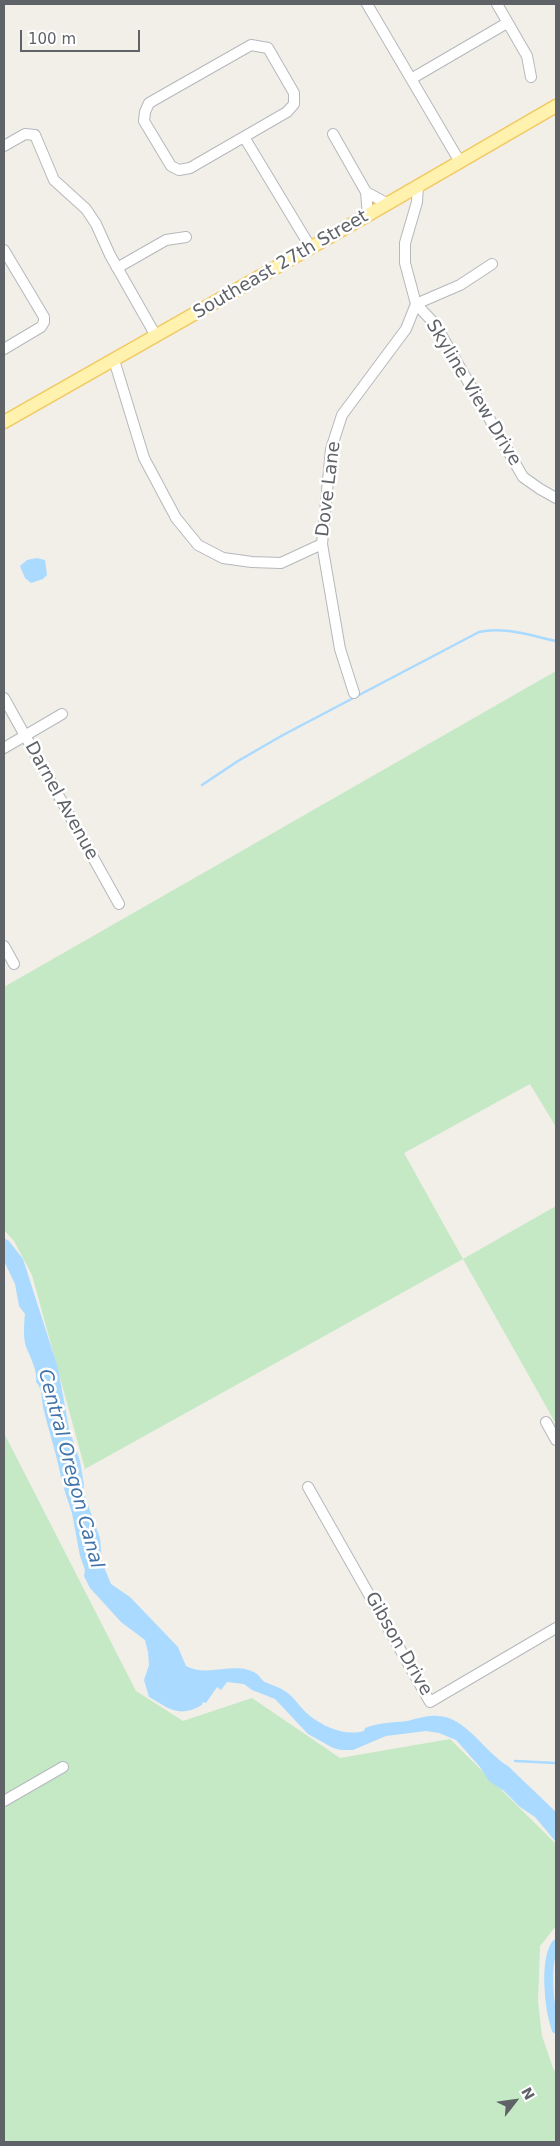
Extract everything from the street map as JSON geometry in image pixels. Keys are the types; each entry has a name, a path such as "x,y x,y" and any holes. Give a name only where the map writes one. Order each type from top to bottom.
{"main road":[{"name":"Southeast 27th Street","path":"4,422 388,204 556,106"}],"street":[{"path":"367,4 460,162"},
{"path":"497,4 527,56 531,77"},
{"path":"411,79 507,23"},
{"path":"251,45 260,45 268,48 294,93 294,104 287,112 244,137 190,168 179,170 171,166 144,121 144,112 149,103 251,45"},
{"path":"4,146 25,134 35,134 54,180 86,210 96,224 117,268 156,336"},
{"path":"333,134 366,192 368,215"},
{"path":"244,137 311,248"},
{"name":"Skyline View Drive","path":"418,186 418,202 405,243 405,263 416,304 435,324 523,477 540,490 556,498"},
{"path":"366,192 388,204"},
{"path":"117,268 166,240 186,237"},
{"path":"4,349 41,327 44,322 44,318 5,253"},
{"path":"416,304 460,285 492,264"},
{"name":"Dove Lane","path":"354,693 340,649 322,544 331,449 342,415 406,329 416,304"},
{"path":"114,360 144,458 176,518 198,546 223,558 281,563 322,544"},
{"name":"Darnel Avenue","path":"4,698 119,904"},
{"path":"4,748 62,714"},
{"path":"4,946 14,964"},
{"path":"546,1422 556,1440"},
{"name":"Gibson Drive","path":"308,1487 430,1702 556,1628"},
{"path":"4,1801 63,1767"}],"green space":[{"path":"556,671 556,1127 530,1084 404,1153 463,1259 85,1469 32,1275 14,1241 4,1230 4,987"},
{"path":"556,1206 556,1424 463,1259"},
{"path":"4,1433 136,1691 183,1721 252,1698 340,1758 450,1739 556,1844 556,1926 540,1946 538,2001 542,2036 556,2073 556,2142 4,2142"}],"water":[{"path":"37,558 45,560 47,575 43,579 31,583 25,578 20,566 27,560"},
{"path":"4,1238 9,1241 23,1259 58,1368 69,1429 80,1461 84,1485 83,1491 100,1538 102,1562 111,1584 130,1597 178,1647 186,1666 203,1670 231,1668 249,1670 257,1674 264,1681 286,1692 310,1716 336,1730 343,1732 364,1731 365,1728 376,1725 433,1716 457,1722 508,1766 556,1812 556,1842 535,1817 489,1781 480,1767 456,1740 439,1733 426,1731 386,1736 353,1750 341,1750 333,1748 308,1734 275,1699 252,1690 244,1684 227,1682 221,1690 217,1687 206,1703 203,1702 202,1705 187,1711 169,1708 149,1697 144,1680 149,1665 145,1640 121,1622 90,1588 84,1576 85,1570 80,1556 72,1513 64,1489 65,1486 62,1483 44,1411 41,1391 36,1382 35,1369 25,1343 25,1314 19,1306 15,1284 4,1261"}],"waterway":[{"path":"202,785 238,761 283,735 479,632 488,630 508,631 556,641"},
{"path":"515,1761 556,1763"},
{"name":"Central Oregon Canal","path":"556,1944 552,1952 549,1973 551,2009 556,2029"}]}
